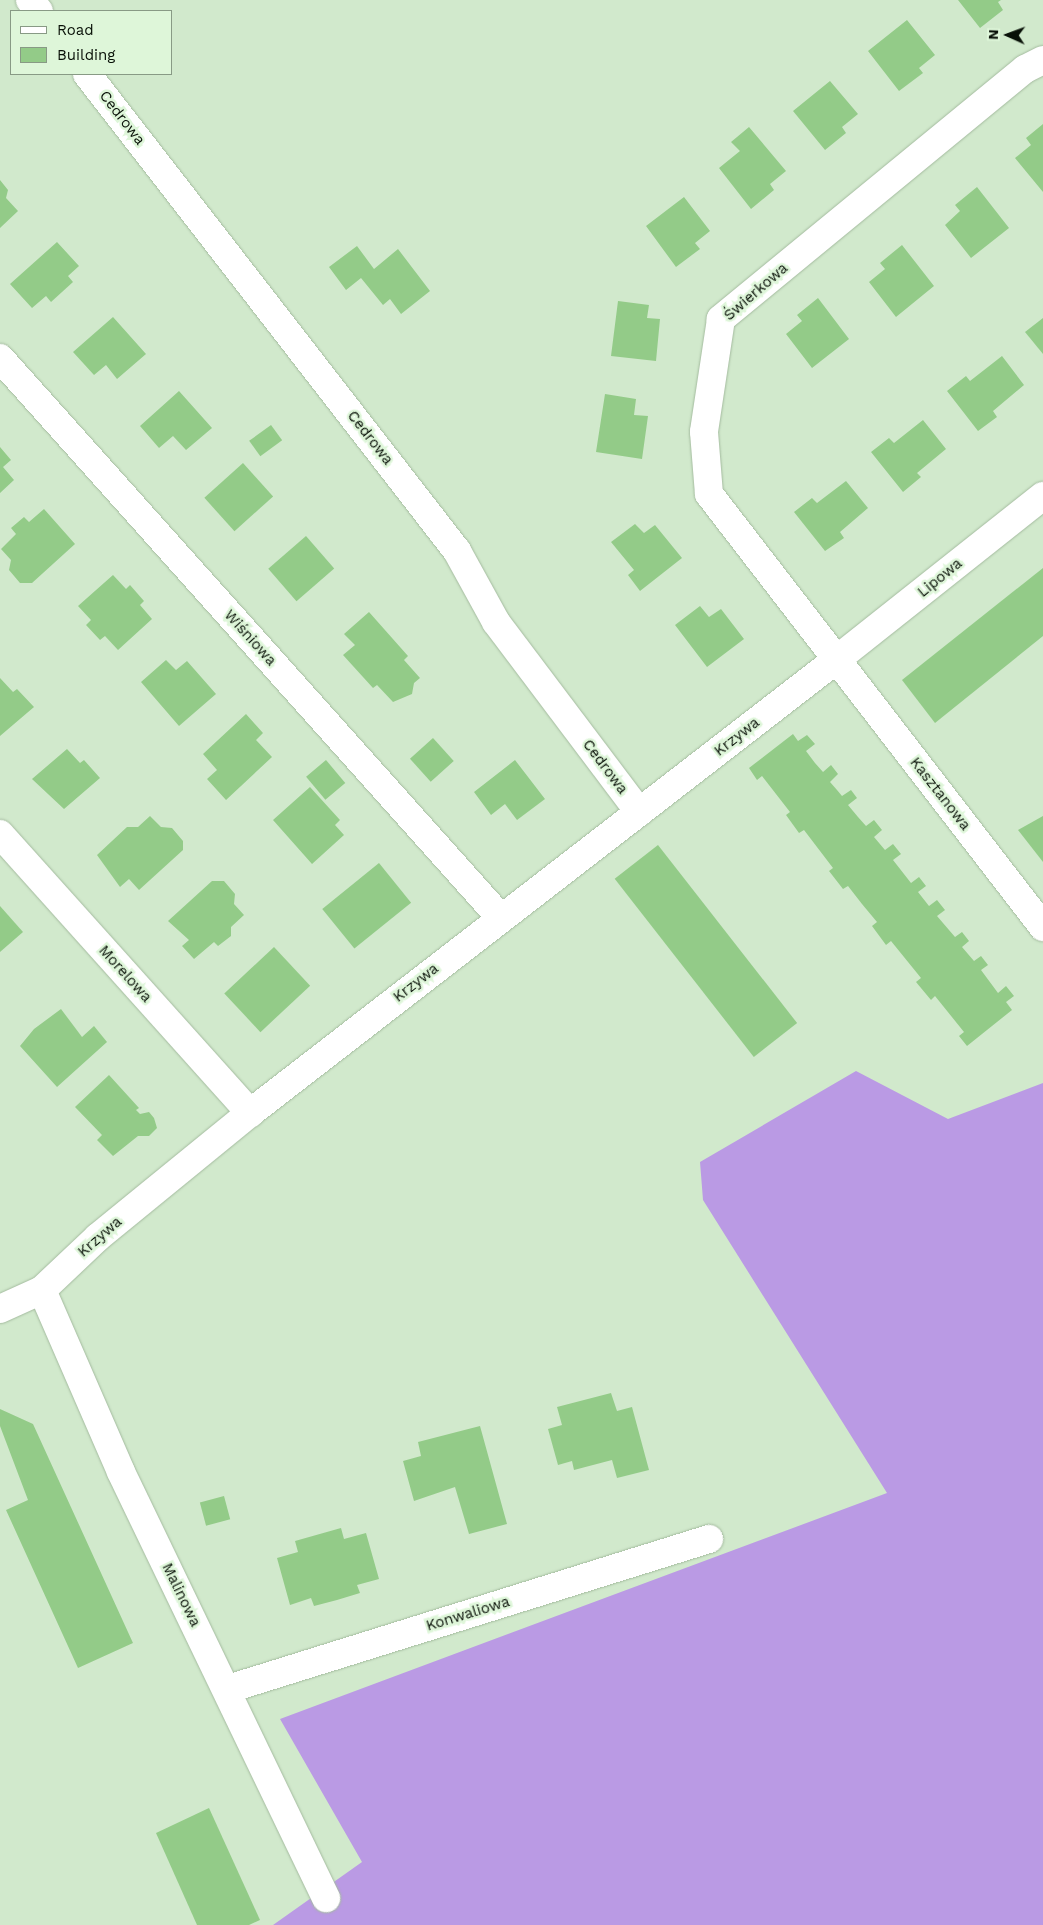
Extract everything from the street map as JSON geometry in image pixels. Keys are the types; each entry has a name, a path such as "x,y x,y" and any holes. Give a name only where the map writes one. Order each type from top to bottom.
{"street":[{"path":"30,0 38,10"},
{"name":"Świerkowa","path":"836,660 709,494 704,432 722,319 1025,69 1043,60"},
{"name":"Cedrowa","path":"88,75 457,551 496,622 639,812"},
{"name":"Wiśniowa","path":"0,358 500,917"},
{"name":"Lipowa","path":"836,660 1043,496"},
{"name":"Krzywa","path":"0,1309 42,1290 98,1237 250,1113 500,917 836,660"},
{"name":"Kasztanowa","path":"836,660 1043,927"},
{"name":"Morelowa","path":"0,834 250,1113"},
{"name":"Malinowa","path":"42,1290 121,1472 228,1689 326,1898"},
{"name":"Konwaliowa","path":"228,1689 709,1539"}],"shaded area":[{"path":"856,1071 948,1119 1043,1083 1043,1925 273,1925 362,1862 280,1719 887,1493 703,1200 700,1162"}],"building":[{"path":"958,0 1001,0 998,2 1003,10 980,28"},
{"path":"907,20 935,55 919,68 923,73 899,91 868,51"},
{"path":"830,81 858,114 842,127 846,133 825,150 793,111"},
{"path":"1043,124 1043,192 1015,158 1031,145 1026,138"},
{"path":"749,127 786,171 770,184 774,190 751,209 719,168 740,151 731,142"},
{"path":"0,180 8,190 6,198 18,211 0,228"},
{"path":"977,187 1009,228 971,258 945,225 960,211 955,205"},
{"path":"684,197 710,231 695,243 700,249 676,267 646,226"},
{"path":"57,242 79,266 68,276 73,282 51,302 46,296 32,308 10,284"},
{"path":"902,245 934,286 896,317 869,282 885,269 880,263"},
{"path":"357,246 374,269 398,249 430,291 401,314 390,299 383,305 361,278 346,290 329,267"},
{"path":"818,298 849,339 812,368 786,334 802,321 797,315"},
{"path":"618,301 649,305 647,318 660,319 656,361 611,356"},
{"path":"113,317 146,354 117,379 106,365 94,375 73,352"},
{"path":"1043,318 1043,354 1025,332"},
{"path":"1002,356 1024,385 993,411 997,417 978,431 947,391 966,376 970,381"},
{"path":"179,391 212,428 186,450 173,436 159,448 140,426"},
{"path":"605,394 636,399 634,415 648,416 642,459 596,452"},
{"path":"923,420 946,449 917,473 921,477 903,492 871,452 889,438 894,443"},
{"path":"271,425 282,440 260,456 249,441"},
{"path":"0,447 11,460 3,467 14,480 0,493"},
{"path":"243,463 273,496 234,531 204,498"},
{"path":"846,481 868,508 840,532 844,538 825,551 794,512 812,498 817,503"},
{"path":"44,509 75,544 32,583 20,583 9,570 11,560 1,549 16,534 11,528 24,517 29,522"},
{"path":"635,524 644,533 655,525 682,558 640,591 628,575 634,570 611,542"},
{"path":"306,536 334,568 296,601 268,569"},
{"path":"1043,568 1043,636 935,723 902,680"},
{"path":"113,575 126,589 130,585 144,601 140,605 152,619 118,650 105,636 100,640 86,625 91,620 78,606"},
{"path":"700,606 709,617 721,609 744,639 707,667 675,625"},
{"path":"369,612 408,656 404,660 420,678 414,683 412,694 393,702 377,685 373,688 343,655 355,645 344,634"},
{"path":"166,660 176,670 187,661 216,694 179,726 141,682"},
{"path":"0,678 13,692 17,689 34,707 0,736"},
{"path":"246,714 263,733 256,740 272,757 226,800 207,779 217,770 203,754"},
{"path":"793,734 798,741 807,735 815,744 806,751 815,763 823,772 831,765 838,774 830,782 842,796 851,790 857,798 848,805 866,826 874,820 882,830 874,837 885,850 893,844 901,854 893,860 911,883 919,877 926,886 918,892 929,906 937,900 945,910 937,916 955,937 962,932 969,941 962,947 974,961 981,956 988,965 981,970 998,993 1006,986 1014,996 1006,1002 1012,1010 967,1046 959,1036 964,1032 935,996 931,1000 916,982 921,978 891,941 886,945 872,926 877,922 848,886 843,889 829,871 833,868 804,830 799,833 786,815 790,812 762,776 757,780 749,768"},
{"path":"433,738 454,761 431,782 410,759"},
{"path":"67,749 80,763 84,760 100,778 64,809 32,779"},
{"path":"326,760 345,783 325,800 306,777"},
{"path":"515,760 545,799 517,820 505,804 491,815 474,792"},
{"path":"310,787 340,820 335,825 344,835 312,864 273,820"},
{"path":"150,816 161,827 172,828 183,841 183,850 139,890 129,879 120,887 97,855 127,827 138,827"},
{"path":"1043,816 1043,862 1018,830"},
{"path":"658,845 797,1023 754,1057 615,879"},
{"path":"379,863 411,903 354,949 322,909"},
{"path":"212,881 224,881 235,894 234,904 244,915 231,927 231,936 218,946 214,942 194,959 182,946 189,940 168,921"},
{"path":"0,906 23,932 0,952"},
{"path":"274,947 310,986 260,1032 224,993"},
{"path":"61,1009 82,1037 94,1026 107,1042 57,1087 20,1046 34,1029"},
{"path":"109,1075 139,1108 136,1110 140,1114 149,1112 154,1118 157,1128 149,1136 138,1136 113,1156 97,1140 102,1135 75,1107"},
{"path":"611,1393 617,1411 632,1407 649,1470 617,1478 612,1460 574,1470 572,1461 558,1465 548,1429 562,1425 557,1407"},
{"path":"0,1409 33,1424 133,1643 78,1668 6,1510 28,1500 0,1426"},
{"path":"480,1426 507,1524 469,1534 455,1487 414,1501 403,1461 421,1456 418,1442"},
{"path":"224,1496 230,1519 206,1526 200,1502"},
{"path":"341,1528 344,1539 366,1533 379,1579 357,1585 360,1593 337,1600 314,1606 311,1598 290,1605 277,1558 298,1552 295,1541"},
{"path":"209,1808 260,1920 249,1925 197,1925 156,1833"}]}
